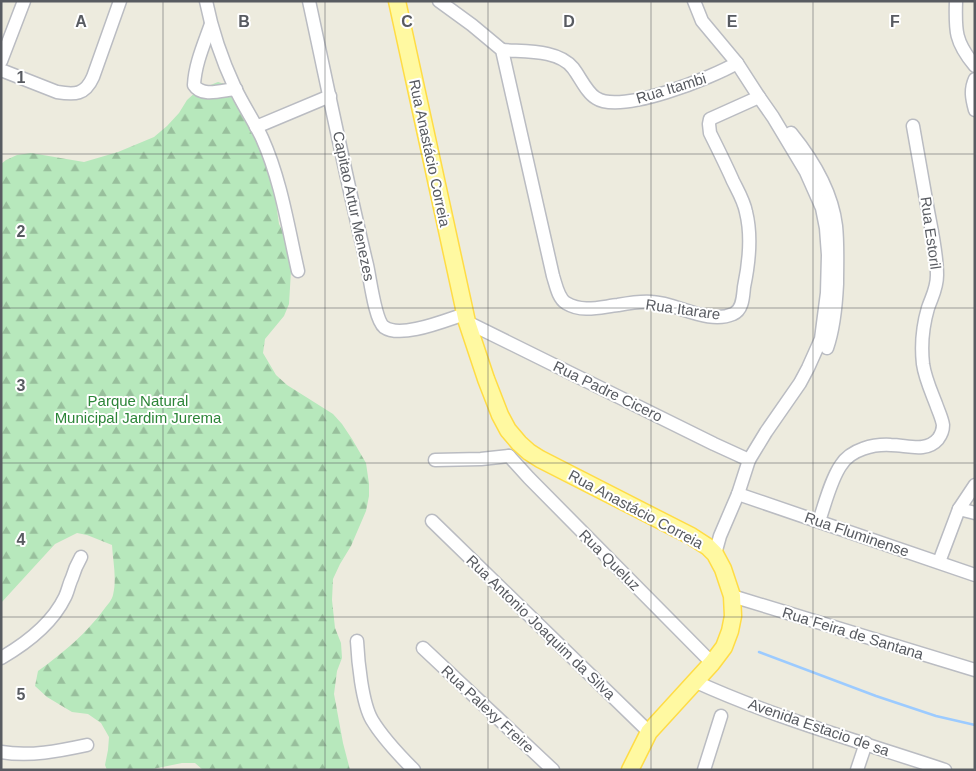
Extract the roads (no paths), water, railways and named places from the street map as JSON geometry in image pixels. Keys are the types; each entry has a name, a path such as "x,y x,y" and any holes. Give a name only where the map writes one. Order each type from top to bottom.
{"main road":[{"name":"Rua Anastácio Correia","path":"397,1 466,318 486,379 514,449 529,452 691,536 708,547 715,554 723,569 732,596 733,616 724,647 712,663 649,732 630,770"}],"street":[{"path":"1,60 24,1"},
{"path":"1,70 57,92 74,93 87,89 120,1"},
{"path":"206,1 215,39 236,89 269,155 279,188 298,271"},
{"name":"Capitao Artur Menezes","path":"309,1 380,322 385,327 393,330 414,330 466,318"},
{"path":"439,1 502,50"},
{"path":"956,1 956,32 962,49 975,66"},
{"path":"692,2 705,25 737,62 773,117 786,127 813,164 832,204 836,225 838,263 834,317 827,347 804,390 773,421 749,460 715,554"},
{"path":"211,24 199,58 194,85 198,90 204,92 236,89"},
{"name":"Rua Itambi","path":"502,50 543,53 561,58 568,62 597,99 610,102 628,102 648,98 704,79 737,62"},
{"name":"Rua Itarare","path":"502,50 553,276 563,300 567,304 582,308 597,309 652,302 693,313 717,316 733,314 738,311 741,306 746,282 750,238 749,225 744,203 710,133 709,124 710,119 759,97"},
{"path":"975,80 971,97 975,110"},
{"path":"256,127 330,96"},
{"name":"Rua Estoril","path":"819,521 840,465 850,455 865,448 881,445 914,448 926,447 934,443 942,432 943,425 940,414 928,383 923,363 923,335 929,306 935,291 937,276 934,243 913,126"},
{"name":"Rua Padre Cicero","path":"466,318 749,460"},
{"path":"435,460 482,459 514,449"},
{"name":"Rua Queluz","path":"514,449 529,478 712,663"},
{"path":"938,562 959,510 975,486"},
{"name":"Rua Fluminense","path":"738,494 975,575"},
{"path":"959,510 975,513"},
{"name":"Rua Antonio Joaquim da Silva","path":"432,521 649,732"},
{"path":"1,658 28,641 55,614 66,596 74,571 81,557"},
{"name":"Rua Feira de Santana","path":"732,596 975,670"},
{"path":"357,641 365,705 372,720 414,770"},
{"name":"Rua Palexy Freire","path":"423,648 554,770"},
{"name":"Avenida Estacio de sa","path":"694,681 761,708 945,770"},
{"path":"705,769 721,716"},
{"path":"857,770 866,743"},
{"path":"1,752 32,754 87,746"}],"waterway":[{"path":"759,652 876,696 936,716 975,725"}],"park label":[{"name":"Parque Natural Municipal Jardim Jurema","path":"138,408"}]}
